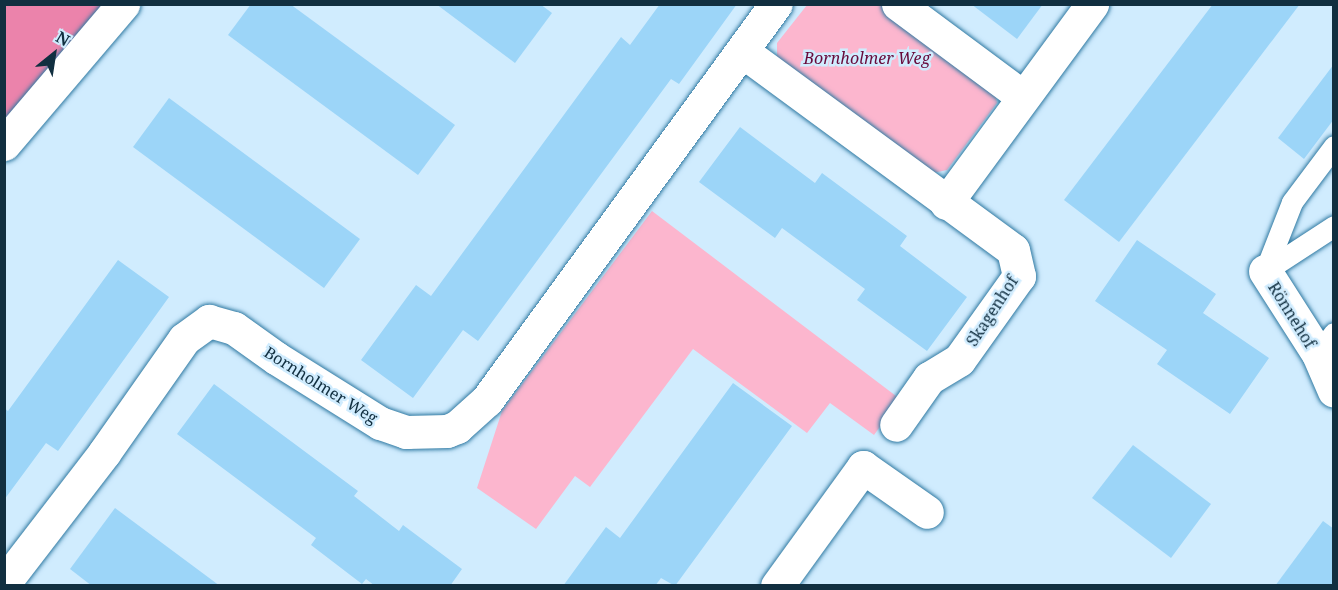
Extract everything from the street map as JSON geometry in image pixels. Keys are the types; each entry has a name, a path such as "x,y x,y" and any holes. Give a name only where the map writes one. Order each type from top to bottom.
{"street":[{"path":"4,144 123,4"},
{"name":"Bornholmer Weg","path":"4,583 104,453 184,339 209,321 234,328 276,358 380,423 406,432 447,431 457,427 487,400 776,4"},
{"path":"898,4 1023,97"},
{"path":"946,203 1092,4"},
{"name":"Skagenhof","path":"742,51 1013,250 1019,276 959,360 930,378 896,425"},
{"name":"Rönnehof","path":"1265,271 1329,364"},
{"path":"777,585 863,467 927,512"}],"lane":[{"path":"1265,271 1292,202 1334,146"},
{"path":"1265,271 1334,226"}],"green space":[{"name":"Bornholmer Weg","path":"807,5 884,5 994,86 997,103 947,170 933,173 777,58 777,43"},
{"path":"652,211 900,399 874,435 830,403 807,433 693,349 590,487 575,476 536,529 477,488 502,411"}],"shaded area":[{"path":"5,5 122,5 5,143"}],"building":[{"path":"251,4 290,4 455,125 418,175 228,35"},
{"path":"436,4 540,4 552,13 515,63"},
{"path":"660,4 737,4 679,84 671,79 478,341 463,330 413,398 361,360 416,285 431,296 621,37 630,45"},
{"path":"971,4 1043,4 1017,39"},
{"path":"1213,4 1300,4 1119,242 1064,200"},
{"path":"1334,64 1334,119 1304,159 1278,138"},
{"path":"169,98 360,239 324,288 133,147"},
{"path":"740,127 815,183 822,173 907,236 900,246 967,297 927,351 857,300 865,289 782,228 775,238 699,182"},
{"path":"1137,240 1216,294 1203,313 1269,358 1230,414 1157,364 1167,350 1095,301"},
{"path":"118,260 169,297 58,451 46,443 4,500 4,408 8,411"},
{"path":"733,383 792,426 675,586 661,578 655,586 563,586 606,527 620,538"},
{"path":"214,384 358,491 354,496 399,531 403,525 462,569 450,586 375,586 366,579 362,584 311,545 316,538 177,434"},
{"path":"1133,445 1211,504 1171,558 1092,498"},
{"path":"115,508 220,586 92,586 70,569"},
{"path":"1323,521 1334,529 1334,586 1275,586"}]}
